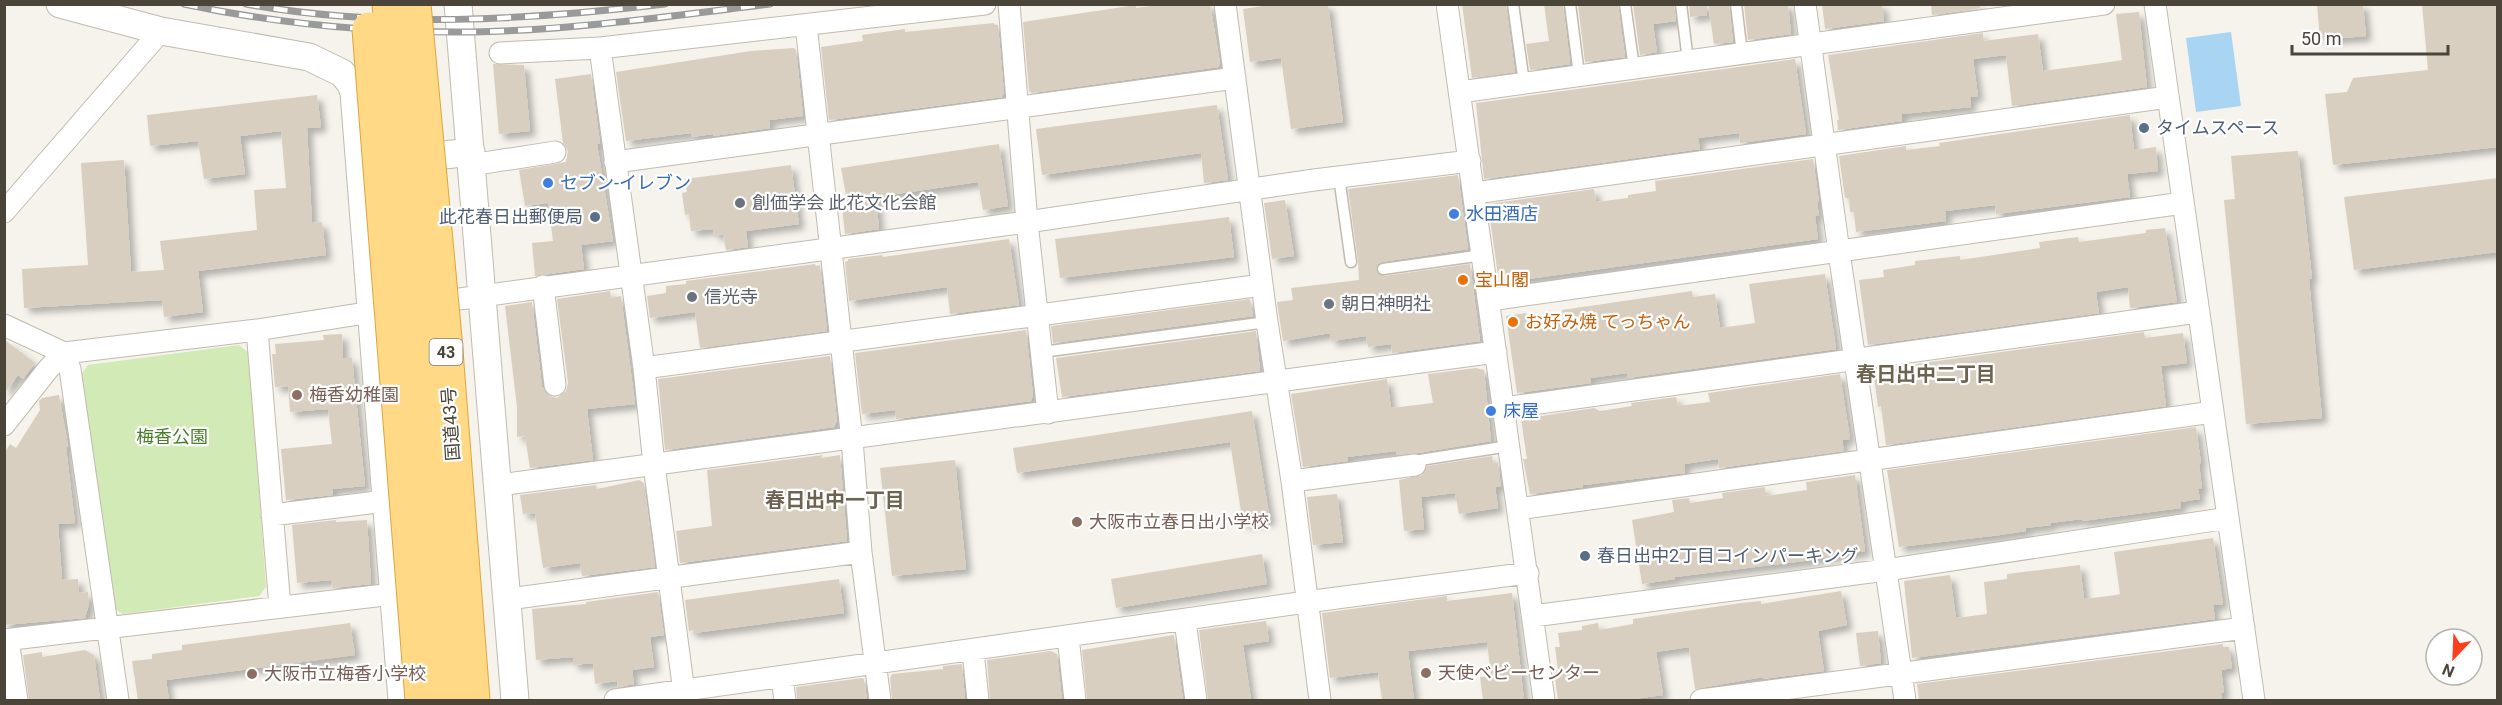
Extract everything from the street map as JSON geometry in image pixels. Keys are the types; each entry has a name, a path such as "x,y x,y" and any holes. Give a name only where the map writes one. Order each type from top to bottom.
{"highway":[{"path":"366,4 422,700"},
{"name":"国道43号","path":"389,4 429,442 448,700"},
{"name":"国道43号","path":"414,4 445,338 473,700"},
{"name":"43","path":"437,4 467,334 495,700"}],"street":[{"path":"60,4 161,31 298,54 336,69 348,78 354,93 402,700"},
{"path":"458,4 515,700"},
{"path":"500,53 600,48 985,4"},
{"path":"1009,4 1027,222 1048,413"},
{"path":"1225,4 1267,322 1292,481 1320,700"},
{"path":"1447,4 1484,255 1544,700"},
{"path":"1805,4 1905,700"},
{"path":"1460,92 2104,4"},
{"path":"2155,4 2254,700"},
{"path":"806,25 852,440 861,552 880,700"},
{"path":"4,212 161,31"},
{"path":"600,48 644,368 654,465 685,696"},
{"path":"615,162 1235,78"},
{"path":"1475,194 2168,97"},
{"path":"359,165 555,152"},
{"path":"4,325 64,353 257,330 482,294 519,283 543,286 631,275 1470,161"},
{"path":"1490,300 2183,203"},
{"path":"644,368 1262,285"},
{"path":"543,286 555,385"},
{"path":"1504,408 2198,312"},
{"path":"257,330 280,607"},
{"path":"499,485 852,440 1496,352"},
{"path":"4,425 64,353"},
{"path":"64,353 70,369 118,700"},
{"path":"1518,509 2213,412"},
{"path":"1292,481 1415,465"},
{"path":"272,515 385,501"},
{"path":"1533,616 1886,570 2228,518"},
{"path":"508,599 861,552"},
{"path":"615,700 685,696 875,664 1306,602 1528,573"},
{"path":"17,700 6,640 393,594"},
{"path":"1185,621 1196,700"},
{"path":"1701,700 2244,628"},
{"path":"1068,637 1075,700"},
{"path":"973,651 978,700"},
{"path":"782,678 785,700"}],"lane":[{"path":"1513,4 1524,83"},
{"path":"1570,4 1579,75"},
{"path":"1625,4 1634,68"},
{"path":"1681,4 1688,61"},
{"path":"1736,4 1742,54"},
{"path":"1339,177 1351,262"},
{"path":"1383,269 1484,255"},
{"path":"1042,352 1267,322"},
{"path":"1415,465 1420,460 1509,446"}],"green space":[{"name":"梅香公園","path":"239,345 249,353 266,587 259,596 123,614 115,609 81,375 88,365"}],"water":[{"path":"2231,32 2241,106 2196,112 2186,38"}],"building":[{"path":"1164,4 1210,4 1220,63 1218,67 1032,93 1029,91 1023,22 1136,5 1136,8"},
{"path":"1276,4 1328,4 1343,122 1291,129 1281,58 1250,62 1243,9"},
{"path":"1462,4 1506,4 1515,72 1472,78"},
{"path":"1544,4 1563,4 1570,64 1530,70 1526,44 1549,41"},
{"path":"1618,4 1625,57 1585,62 1578,5"},
{"path":"1633,4 1674,4 1676,21 1653,24 1657,52 1640,55"},
{"path":"1689,4 1707,4 1707,15 1690,17"},
{"path":"1708,4 1729,4 1733,42 1714,44"},
{"path":"1744,4 1788,4 1791,34 1748,40"},
{"path":"1822,4 1882,4 1884,21 1825,29"},
{"path":"1931,4 1979,4 1980,8 1932,15"},
{"path":"2317,4 2363,4 2366,36 2320,40"},
{"path":"2422,4 2498,4 2498,147 2333,165 2325,94 2347,92 2353,78 2428,70"},
{"path":"2139,12 2147,87 2012,106 2006,55 1973,59 1978,96 1970,97 1971,107 1902,114 1902,121 1838,130 1837,120 1839,120 1828,55 1983,33 1983,41 2038,34 2043,71 2110,62 2122,60 2116,14"},
{"path":"994,23 998,25 1004,93 1002,97 829,120 821,47 863,41 862,35 905,29 905,32"},
{"path":"794,48 803,116 769,120 770,128 713,136 713,134 691,137 691,133 626,141 616,72 751,51"},
{"path":"1795,59 1806,134 1740,143 1739,133 1698,138 1700,149 1484,179 1476,103"},
{"path":"493,64 524,65 530,131 499,134"},
{"path":"591,74 600,144 597,144 613,241 581,245 584,269 535,276 532,243 553,241 548,203 525,206 519,170 566,162 568,151 563,143 555,79"},
{"path":"317,95 321,127 307,128 312,223 322,222 326,255 198,271 203,312 164,317 162,300 24,308 22,269 88,265 81,163 124,160 131,272 164,270 160,241 257,230 254,190 286,188 281,131 240,136 245,174 204,179 198,141 150,146 147,115"},
{"path":"1217,105 1228,180 1204,183 1201,153 1042,175 1036,129"},
{"path":"2130,115 2134,150 2156,147 2158,171 2127,174 2130,197 1996,214 1995,205 1945,211 1946,221 1856,232 1854,212 1850,212 1849,198 1845,198 1839,156 1906,146 1906,150 1940,146 1939,143"},
{"path":"999,144 1008,206 983,210 978,182 876,197 879,229 845,234 842,207 848,206 841,168"},
{"path":"2298,151 2312,278 2309,279 2322,418 2246,424 2224,200 2235,199 2231,156"},
{"path":"1813,159 1819,202 1817,202 1819,216 1815,216 1818,239 1499,283 1488,204 1594,189 1596,202 1628,198 1628,195 1656,191 1655,181"},
{"name":"創価学会 此花文化会館","path":"791,165 799,224 746,231 748,247 726,250 723,234 714,235 713,229 691,231 689,214 685,215 682,193 687,192 685,179"},
{"path":"1458,175 1468,249 1382,262 1376,269 1378,274 1384,276 1470,264 1480,341 1392,353 1391,344 1368,347 1366,336 1331,341 1330,333 1283,341 1277,302 1293,300 1291,288 1359,280 1348,189"},
{"path":"2498,178 2498,252 2354,270 2344,197"},
{"path":"1285,200 1294,256 1272,259 1264,203"},
{"path":"1229,217 1234,257 1060,278 1055,239"},
{"path":"2165,228 2177,302 2130,308 2128,287 2096,292 2099,313 1868,345 1859,280 1884,277 1883,270 1915,265 1915,261 1960,256 1960,260 2040,248 2039,242 2078,237 2079,242 2146,233 2146,230"},
{"path":"1009,239 1019,305 950,314 947,287 849,301 845,262 848,259 882,255 883,257"},
{"path":"820,265 827,331 700,348 695,312 650,318 647,296 666,293 666,286 686,284 686,281"},
{"path":"1825,274 1836,349 1627,378 1627,373 1590,378 1591,383 1517,393 1506,316 1526,313 1528,324 1563,319 1562,310 1692,291 1693,297 1715,294 1720,328 1755,323 1749,284"},
{"path":"610,291 611,298 621,296 635,404 587,409 593,460 530,468 525,436 517,437 517,407 505,306 532,302 542,387 549,396 557,398 566,391 568,383 557,299"},
{"path":"1250,299 1253,316 1053,343 1051,326"},
{"path":"1026,330 1033,395 1031,401 896,419 895,410 862,414 855,353"},
{"path":"1256,331 1260,371 1062,397 1056,358"},
{"path":"2144,332 2145,338 2183,333 2187,363 2161,366 2166,406 1886,445 1873,370"},
{"path":"342,334 343,358 352,358 365,486 332,489 333,495 286,500 281,449 332,444 328,409 290,412 288,386 275,387 272,354 276,354 275,344 324,340 323,335"},
{"path":"5,340 35,363 23,379 18,375 4,394"},
{"path":"830,356 837,421 834,427 665,450 658,379"},
{"path":"1476,368 1484,370 1491,441 1418,453 1396,455 1396,451 1347,457 1348,461 1303,467 1291,394 1387,379 1391,408 1433,403 1428,374"},
{"path":"1840,374 1850,439 1842,440 1844,451 1719,468 1718,459 1684,464 1685,473 1583,485 1583,487 1530,494 1523,459 1527,459 1521,419 1594,408 1600,411 1632,406 1631,403 1676,397 1678,406 1710,402 1708,393"},
{"path":"59,395 68,446 66,448 75,523 58,524 62,580 78,579 79,593 88,592 89,604 85,618 4,625 4,534 6,534 4,453 10,444 16,448 40,410 39,401 42,398"},
{"path":"1252,411 1270,520 1243,524 1230,442 1017,473 1013,448"},
{"path":"2196,427 2202,489 2198,489 2200,499 2180,502 2181,508 2050,523 2051,525 2026,528 2026,531 1899,547 1887,470"},
{"path":"823,455 821,458 840,455 847,541 680,563 676,531 712,526 707,470"},
{"path":"1492,456 1493,462 1498,463 1501,487 1495,487 1498,508 1459,514 1455,493 1421,497 1424,529 1404,531 1399,480 1422,475 1427,466"},
{"path":"955,460 966,569 892,576 880,468"},
{"path":"1855,475 1865,551 1675,577 1675,579 1642,584 1632,520 1674,512 1672,500 1689,498 1690,503 1723,498 1722,493 1765,487 1766,496 1807,490 1806,482"},
{"path":"639,480 644,483 655,567 582,576 580,563 543,568 535,513 523,514 520,495 596,485 597,489"},
{"path":"1337,494 1343,542 1313,545 1307,497"},
{"path":"336,520 336,522 367,520 371,584 332,588 331,580 297,583 292,525"},
{"path":"2213,538 2223,604 2213,605 2215,619 1912,658 1904,581 1950,575 1956,618 1987,614 1984,582 2007,579 2007,574 2080,565 2084,599 2116,595 2120,594 2114,552"},
{"path":"1262,554 1267,584 1116,608 1111,579"},
{"path":"839,579 844,613 694,633 694,630 689,631 685,600"},
{"path":"1841,591 1847,625 1818,631 1824,671 1763,679 1763,677 1695,689 1689,647 1656,652 1663,695 1626,700 1558,700 1554,671 1558,670 1555,647 1560,647 1558,633 1582,630 1582,626 1598,623 1599,630 1633,624 1633,619 1741,603 1761,601 1761,604"},
{"path":"658,592 664,635 650,637 654,667 632,670 634,684 618,687 617,681 595,684 593,663 573,665 573,657 536,660 532,609 586,604 586,602"},
{"path":"1512,593 1524,700 1483,700 1480,677 1491,676 1487,642 1408,651 1414,700 1382,700 1378,672 1330,678 1322,613 1447,596 1447,601"},
{"path":"1266,621 1269,641 1243,645 1251,700 1208,700 1199,630"},
{"path":"350,623 355,655 166,680 169,700 138,700 132,661 152,659 152,654 182,650 182,645"},
{"path":"1878,631 1881,663 1860,666 1856,633"},
{"path":"1174,635 1183,700 1087,700 1082,650"},
{"path":"2223,644 2223,647 2229,647 2232,668 2221,670 2224,692 2221,693 2222,700 1919,700 1917,684"},
{"path":"85,650 94,655 100,700 29,700 23,655 42,652 42,657"},
{"path":"1051,651 1057,654 1062,700 990,700 987,660"},
{"path":"962,664 965,700 892,700 890,678 892,674 943,669 943,666"},
{"path":"862,678 867,700 797,700 796,687"}],"railway":[{"path":"184,4 291,22 363,29 436,32 509,31 584,25 770,4"},
{"path":"246,4 298,12 403,19 508,18 665,4"}],"place":[{"name":"タイムスペース","path":"2144,128"},
{"name":"セブン-イレブン","path":"548,183"},
{"name":"創価学会 此花文化会館","path":"740,203"},
{"name":"水田酒店","path":"1454,214"},
{"name":"此花春日出郵便局","path":"595,217"},
{"name":"宝山閣","path":"1463,280"},
{"name":"信光寺","path":"692,297"},
{"name":"朝日神明社","path":"1329,304"},
{"name":"お好み焼 てっちゃん","path":"1513,322"},
{"name":"梅香幼稚園","path":"297,395"},
{"name":"床屋","path":"1491,411"},
{"name":"大阪市立春日出小学校","path":"1077,522"},
{"name":"春日出中2丁目コインパーキング","path":"1585,556"},
{"name":"天使ベビーセンター","path":"1426,673"},
{"name":"大阪市立梅香小学校","path":"252,674"}],"district":[{"name":"春日出中二丁目","path":"1926,374"},
{"name":"春日出中一丁目","path":"835,500"}]}
